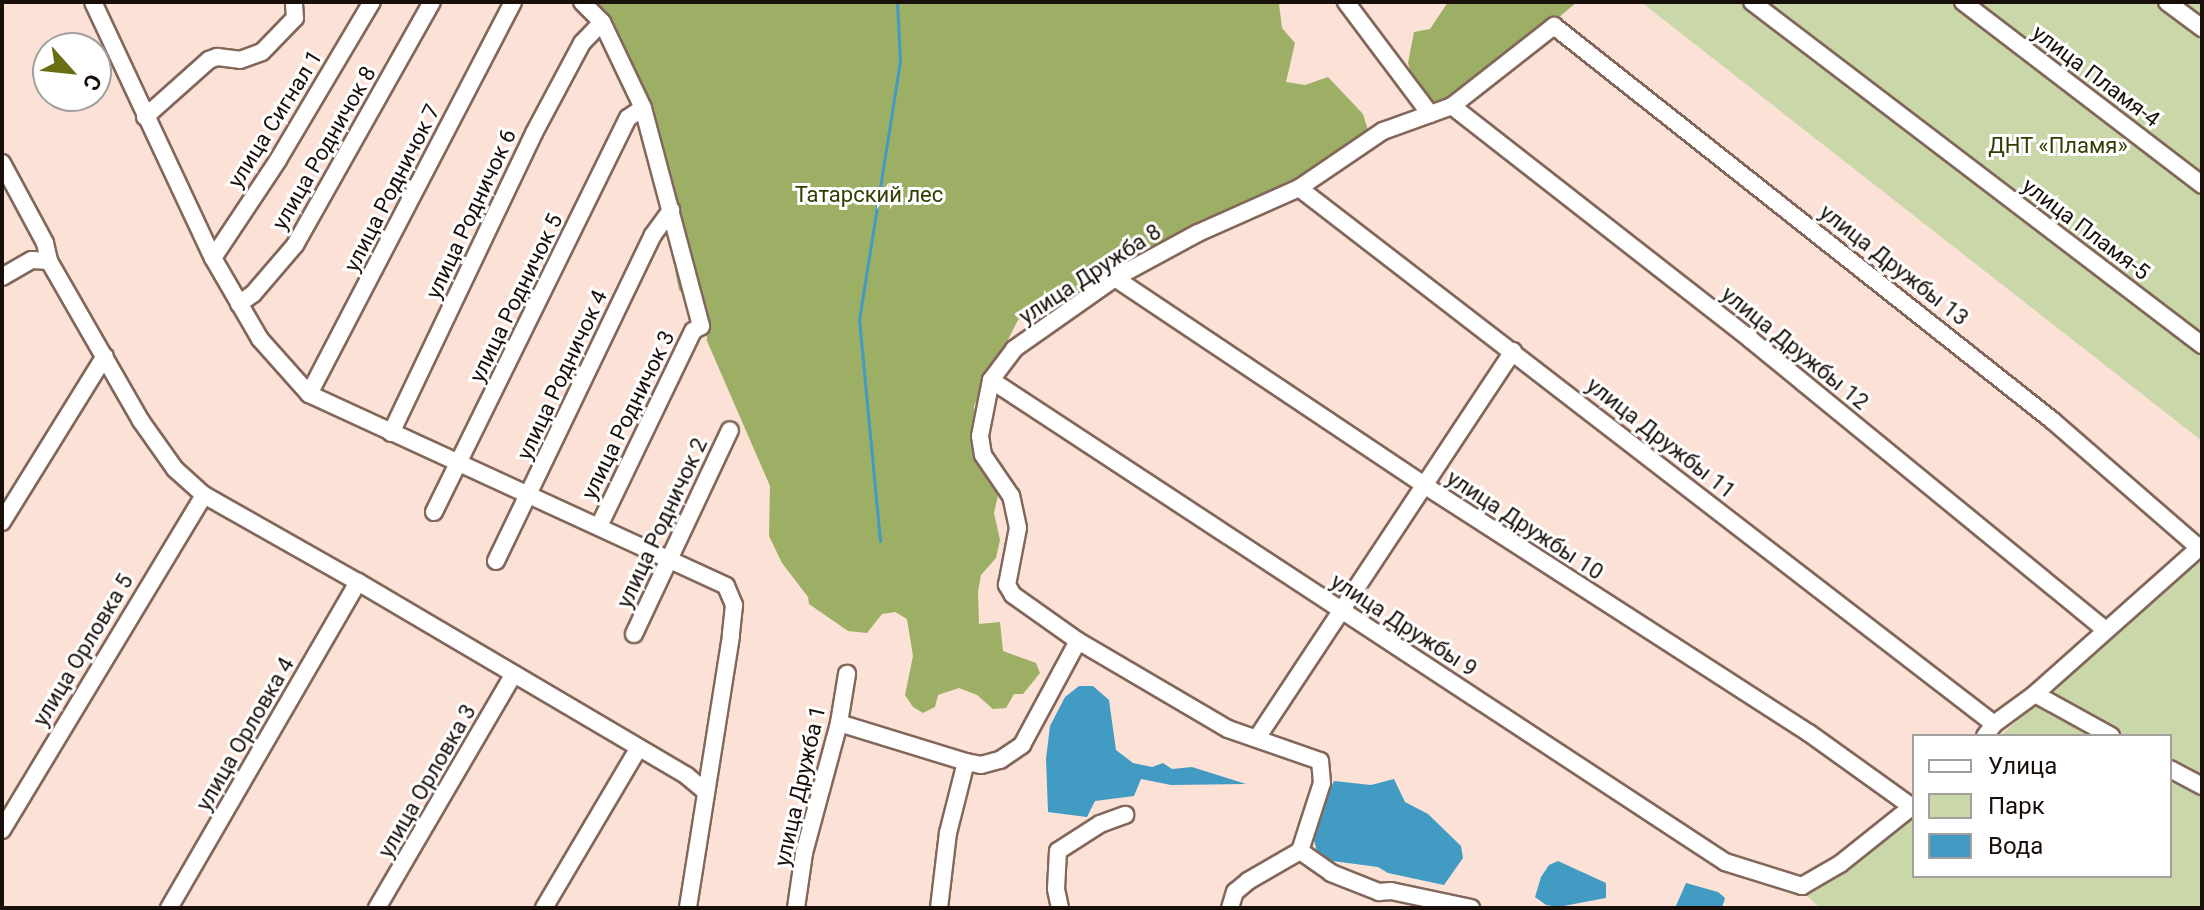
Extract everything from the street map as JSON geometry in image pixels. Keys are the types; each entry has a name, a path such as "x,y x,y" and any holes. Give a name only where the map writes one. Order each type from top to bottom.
{"street":[{"path":"93,2 213,258 260,339 309,394 726,586 734,605 688,908"},
{"path":"145,117 209,60 217,57 240,60 262,52 295,18 294,2"},
{"name":"улица Сигнал 1","path":"213,258 278,160 372,2"},
{"name":"улица Родничок 8","path":"239,304 253,294 295,245 432,2"},
{"name":"улица Родничок 7","path":"309,394 513,2"},
{"path":"582,2 602,22 643,108 671,210"},
{"path":"1346,2 1430,114"},
{"name":"улица Пламя-5","path":"1752,2 2202,345"},
{"name":"улица Пламя-4","path":"1963,2 2202,185"},
{"path":"2167,2 2202,28"},
{"name":"улица Родничок 6","path":"391,433 534,133 582,43 602,22"},
{"name":"улица Дружба 8","path":"1300,851 1322,783 1320,761 1228,729 1078,641 1013,595 1007,585 1018,528 1011,496 983,455 980,436 991,380 1014,349 1115,278 1198,233 1299,188 1383,131 1452,106 1554,26"},
{"name":"улица Дружбы 13","path":"1554,26 2053,421 2201,546"},
{"name":"улица Дружбы 12","path":"1452,106 1750,339 2105,630"},
{"name":"улица Родничок 5","path":"434,512 628,118 643,108"},
{"path":"2,163 45,243 49,261 159,450 204,495 358,582 705,791"},
{"name":"улица Дружбы 11","path":"1299,188 1513,351 1989,730"},
{"name":"улица Родничок 3","path":"599,526 693,331 701,326 671,210"},
{"name":"улица Родничок 4","path":"496,561 653,235 671,210"},
{"path":"2,277 32,260 49,261"},
{"name":"улица Дружбы 10","path":"1115,278 1424,485 1809,733 1912,805"},
{"path":"1257,738 1513,351"},
{"path":"2,522 105,356"},
{"name":"улица Дружбы 9","path":"991,380 1725,862 1802,886 1840,864 1912,807"},
{"name":"улица Родничок 2","path":"634,634 730,430"},
{"name":"улица Орловка 5","path":"2,830 204,495"},
{"path":"1989,730 2035,694 2201,546"},
{"name":"улица Орловка 4","path":"169,908 358,582"},
{"path":"839,723 966,762 981,765 1000,760 1022,745 1078,641"},
{"name":"улица Дружба 1","path":"796,908 804,853 839,723 847,674"},
{"name":"улица Орловка 3","path":"377,908 513,675"},
{"path":"2035,694 2107,734"},
{"path":"544,908 638,749"},
{"path":"939,908 948,833 966,762"},
{"path":"2172,770 2202,786"},
{"path":"1060,908 1056,889 1058,851 1100,824 1125,815"},
{"path":"1230,908 1235,892 1248,881 1300,851 1378,900 1391,891 1471,908"}],"green space":[{"name":"Татарский лес","path":"595,2 1282,2 1279,4 1282,28 1295,43 1286,82 1305,85 1328,77 1363,114 1368,130 1294,184 1018,320 974,406 979,456 999,491 994,513 1000,540 996,558 981,575 979,624 1000,622 1003,651 1036,663 1040,673 1023,694 1014,694 1006,708 993,709 977,695 959,688 938,695 935,707 923,713 913,707 905,695 913,656 907,619 895,612 882,614 867,633 848,631 809,604 808,597 782,563 769,536 770,486 707,341 705,312 679,290 675,270 677,214"},
{"path":"1448,2 1577,2 1506,62 1457,97 1431,108 1414,84 1408,63 1414,32 1430,29"},
{"name":"ДНТ «Пламя»","path":"1641,2 2202,2 2202,441"},
{"path":"2202,556 2202,908 1820,908 1806,895 1912,815 1912,878 2172,878 2172,734 2002,734"}],"water":[{"path":"1079,686 1093,686 1109,700 1116,750 1133,763 1152,767 1163,763 1172,769 1192,767 1246,784 1171,785 1141,779 1134,796 1095,801 1087,817 1048,812 1046,759 1050,726 1065,697"},
{"path":"1394,779 1405,802 1428,814 1461,846 1463,858 1444,885 1388,873 1378,867 1325,860 1317,852 1313,836 1317,818 1334,781 1371,785"},
{"path":"1558,861 1606,883 1606,898 1558,907 1546,905 1535,897 1541,877 1549,865"},
{"path":"1686,883 1718,892 1725,898 1722,908 1675,908"}],"waterway":[{"path":"880,541 859,320 900,61 897,2"}]}
